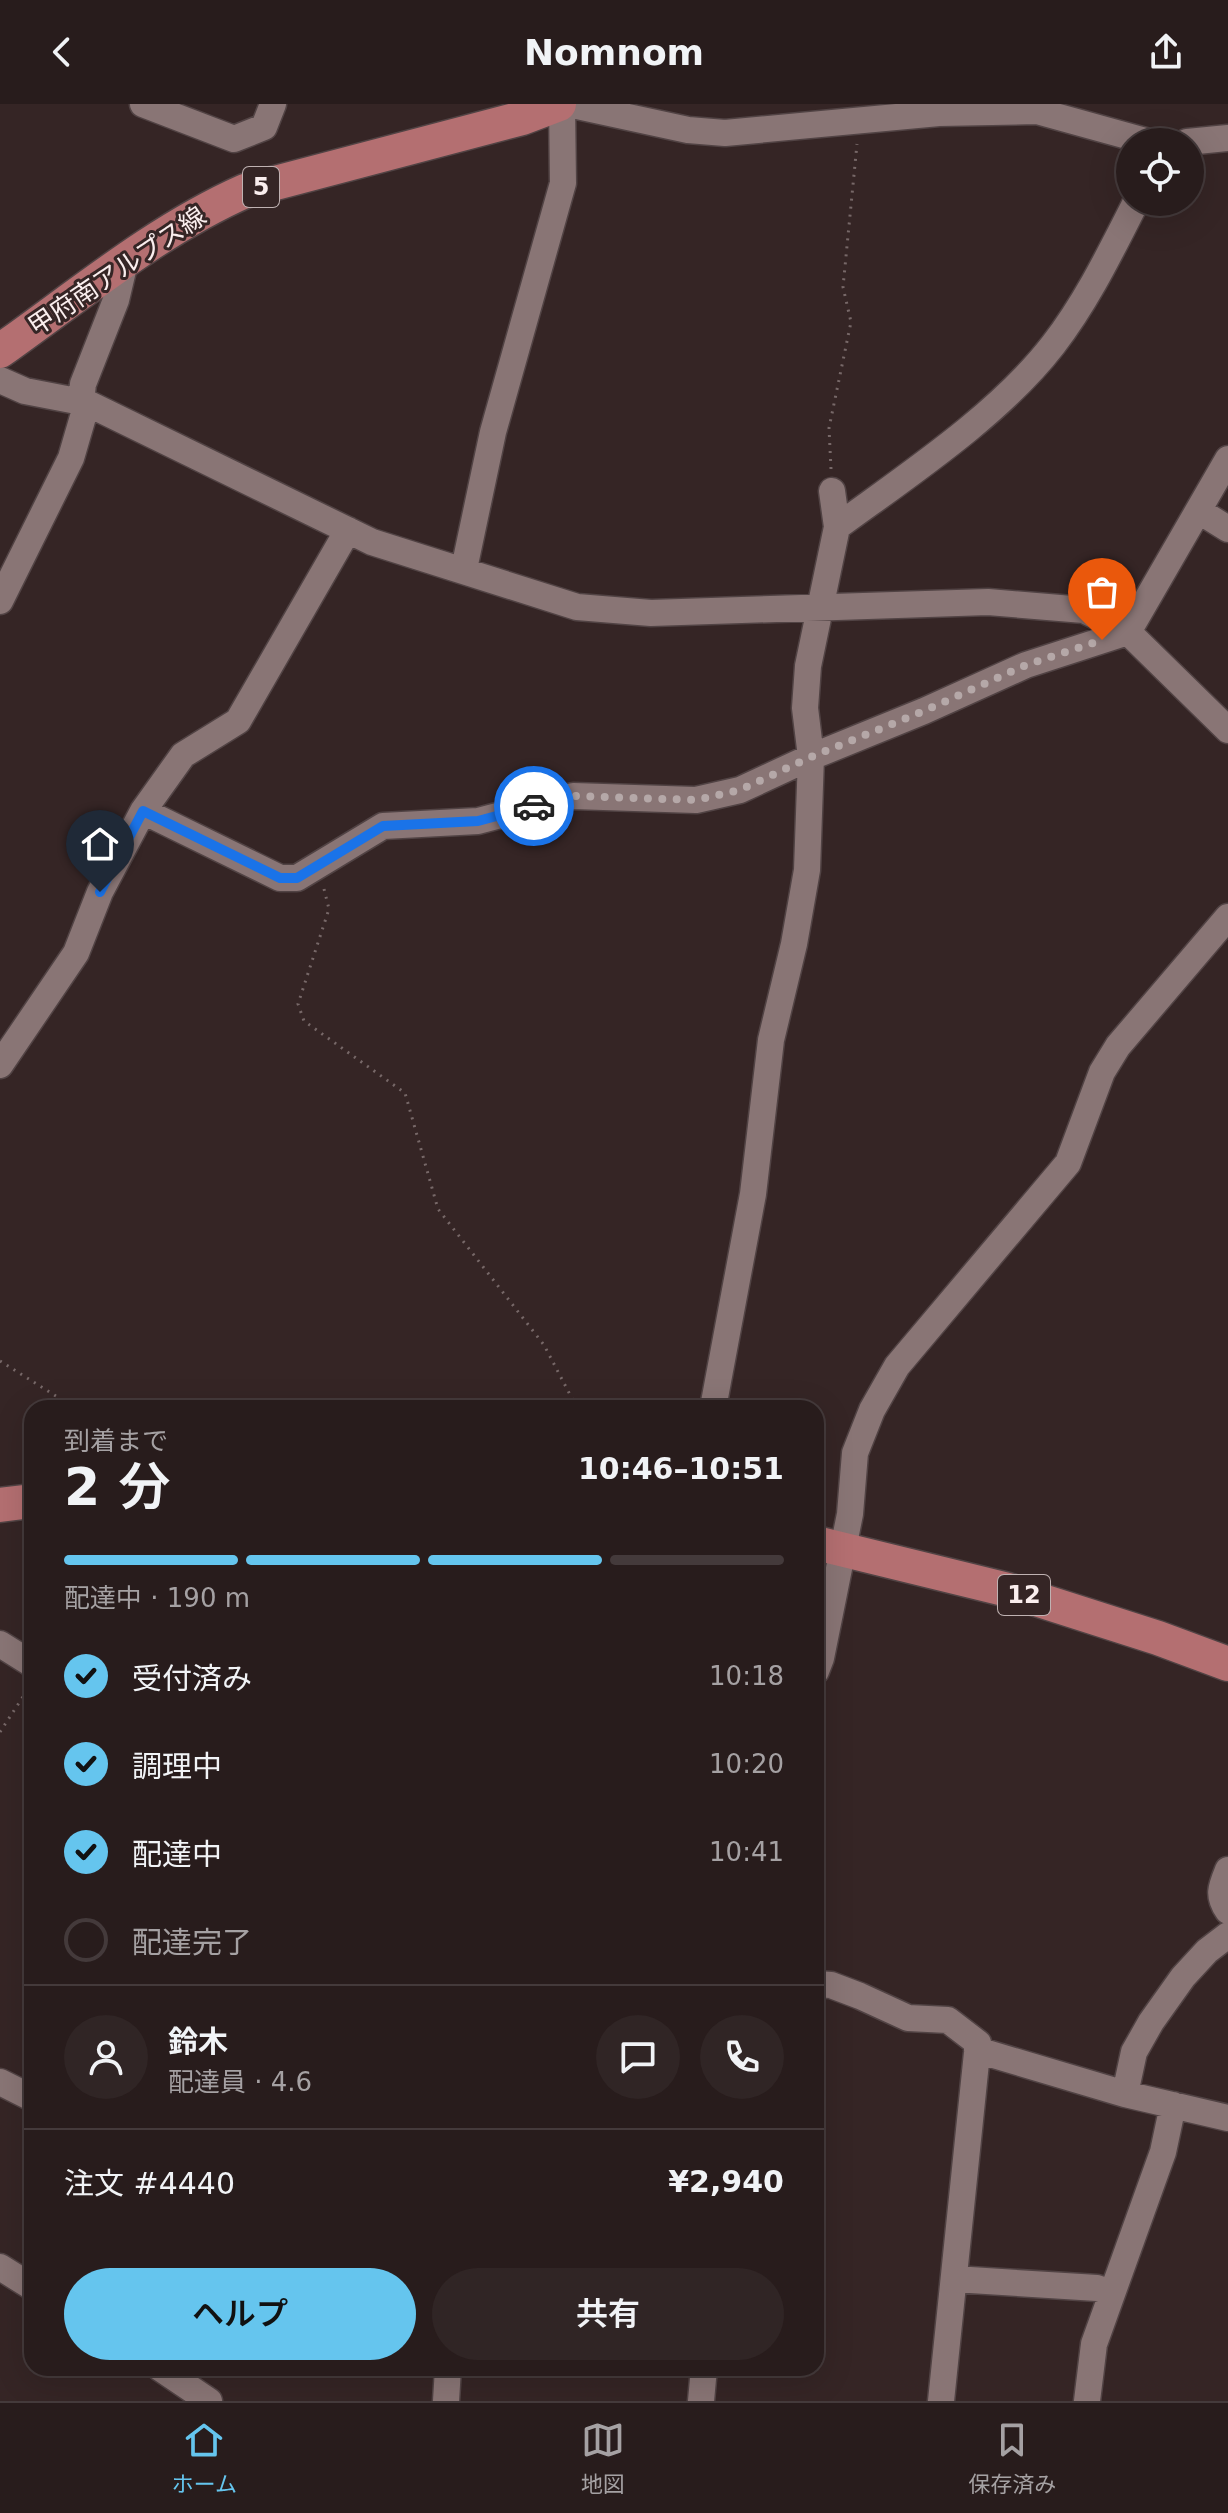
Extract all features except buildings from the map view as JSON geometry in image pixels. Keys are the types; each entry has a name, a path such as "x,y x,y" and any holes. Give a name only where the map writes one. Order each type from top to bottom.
{"main road":[{"name":"甲府南アルプス線","path":"0,351 125,262 208,208 245,191 522,118 563,104"},
{"path":"0,1505 24,1502"},
{"name":"12","path":"829,1546 1008,1590 1228,1664"}],"street":[{"path":"146,104 207,116 234,139 264,127 273,104"},
{"path":"464,569 493,432 563,183 563,104 688,130 725,133 939,113 1032,108 1116,132"},
{"path":"1204,140 1228,138"},
{"path":"837,527 958,438 1018,383 1044,355 1097,279 1129,216"},
{"path":"0,601 71,458 84,402 83,384 116,300 125,262"},
{"path":"0,380 25,391 84,402 372,542 577,607 651,613 988,602 1084,610 1128,632 1228,730"},
{"path":"143,811 280,878 297,878 383,826 478,821 573,796 696,800 740,790 1026,665 1128,632 1228,459"},
{"path":"714,1400 753,1194 771,1040 794,944 807,870 811,757 805,708 808,666 837,527 832,491"},
{"path":"1199,511 1228,529"},
{"path":"0,1065 76,953 100,892 143,811 183,755 238,721 348,530"},
{"path":"824,1594 829,1546 850,1514 855,1453 872,1410 897,1366 1068,1163 1102,1072 1118,1046 1228,917"},
{"path":"0,1644 24,1659"},
{"path":"1228,1870 1220,1891 1221,1901 1228,1911"},
{"path":"1125,2094 1134,2052 1151,2022 1183,1977 1207,1951 1228,1935"},
{"path":"824,1985 908,2018 948,2020 978,2043 941,2401"},
{"path":"977,2050 1125,2094 1228,2118"},
{"path":"0,2082 24,2094"},
{"path":"1087,2401 1094,2344 1163,2152 1173,2105"},
{"path":"0,2267 24,2282"},
{"path":"954,2279 1097,2288 1112,2293"},
{"path":"172,2376 209,2401"},
{"path":"446,2401 448,2376"},
{"path":"701,2401 703,2376"}],"path":[{"path":"832,491 829,428 851,322 843,287 859,120"},
{"path":"315,867 329,909 298,1004 304,1021 405,1093 438,1209 544,1345 573,1400"},
{"path":"0,1361 62,1400"},
{"path":"0,1732 24,1694"}],"way so far":[{"path":"534,806 573,796 696,800 740,790 1026,665 1102,640"}],"route":[{"path":"100,892 143,811 280,878 297,878 383,826 478,821 534,806"}]}
